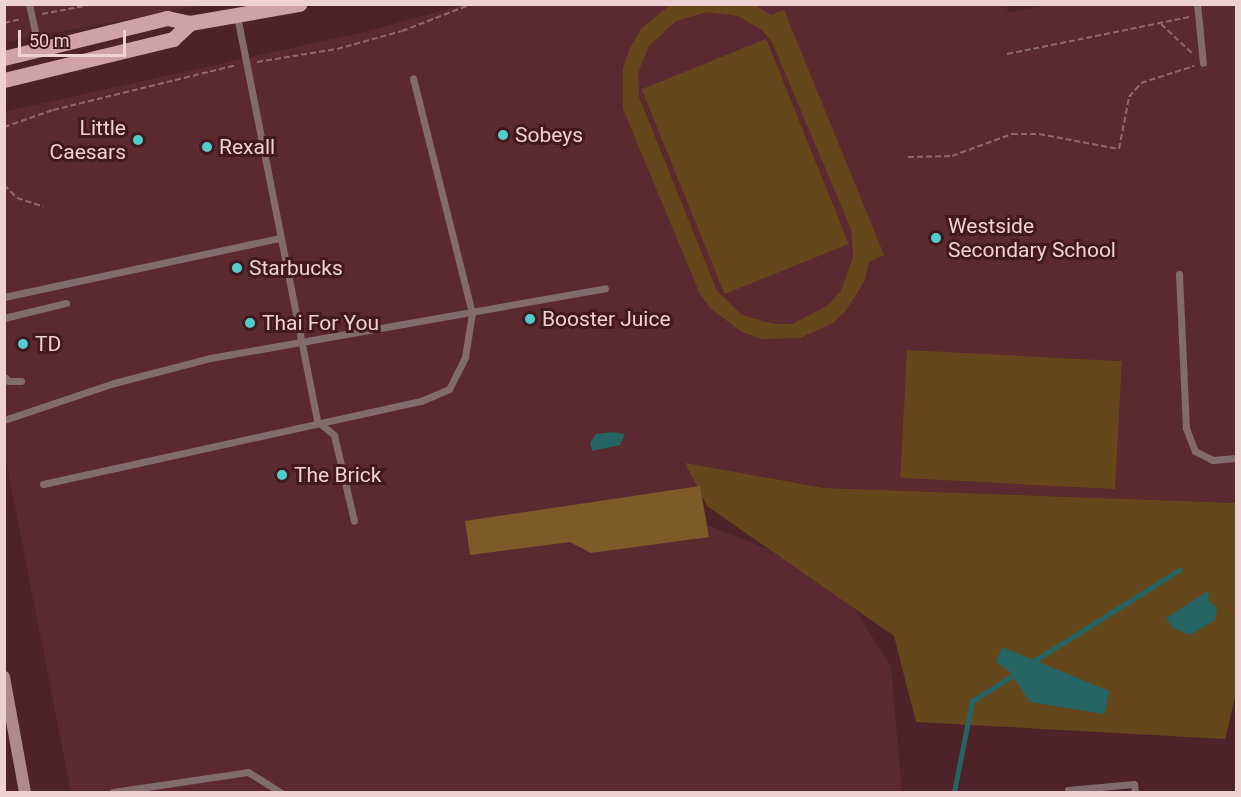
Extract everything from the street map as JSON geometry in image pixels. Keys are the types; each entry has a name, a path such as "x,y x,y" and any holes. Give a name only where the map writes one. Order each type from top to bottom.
{"main road":[{"path":"4,58 166,18 189,22 237,16 259,8 299,4"},
{"path":"4,80 173,39 189,22"}],"street":[{"path":"4,677 25,792"}],"lane":[{"path":"29,4 39,50"},
{"path":"1197,4 1200,15 1203,63"},
{"path":"237,16 316,421 334,435 354,520"},
{"path":"43,484 316,421 421,400 449,389 465,357 472,313 413,78"},
{"path":"4,297 279,238"},
{"path":"1179,274 1186,428 1195,451 1213,460 1236,458"},
{"path":"4,420 114,383 210,358 605,288"},
{"path":"4,318 66,303"},
{"path":"4,377 9,381 21,381"},
{"path":"113,792 249,772 280,792"},
{"path":"1068,790 1134,784 1135,792"}],"path":[{"path":"4,23 95,4"},
{"path":"1008,54 1200,15"},
{"path":"908,157 952,156 1012,134 1039,134 1119,149 1129,97 1141,83 1203,63 1161,24"},
{"path":"4,185 17,198 45,207"}],"shaded area":[{"path":"671,4 755,5 771,15 784,10 884,255 869,262 864,282 845,312 833,323 800,338 761,339 742,332 711,309 700,294 623,109 623,68 630,48 641,29","holes":["707,12 738,16 762,30 772,42 851,229 853,257 841,291 827,306 792,324 774,324 742,315 717,291 639,97 638,73 649,46 676,21"]},
{"path":"1006,4 1008,13 1051,4 1236,5 1236,503 824,488 686,464 700,486 707,525 768,549 853,606 891,667 902,792 71,792 5,455 4,112 368,31 463,5"},
{"path":"5,5 203,5 5,42"},
{"path":"766,39 849,244 725,294 642,89"},
{"path":"907,350 1122,361 1115,489 900,478"},
{"path":"685,463 824,488 1236,503 1236,693 1225,739 916,722 894,636 707,506"},
{"path":"700,486 709,537 591,553 570,542 470,555 465,521"}],"water":[{"path":"614,432 625,434 620,445 592,451 590,443 596,434"},
{"path":"1208,591 1209,602 1217,607 1215,620 1190,635 1173,628 1166,618"},
{"path":"1002,647 1109,691 1105,714 1030,702 1010,672 996,662"}],"waterway":[{"path":"1031,663 1179,570"},
{"path":"954,792 972,701 1017,673"}],"place":[{"name":"Sobeys","path":"503,135"},
{"name":"Little Caesars","path":"138,140"},
{"name":"Rexall","path":"207,147"},
{"name":"Westside Secondary School","path":"936,238"},
{"name":"Starbucks","path":"237,268"},
{"name":"Booster Juice","path":"530,319"},
{"name":"Thai For You","path":"250,323"},
{"name":"TD","path":"23,344"},
{"name":"The Brick","path":"282,475"}]}
